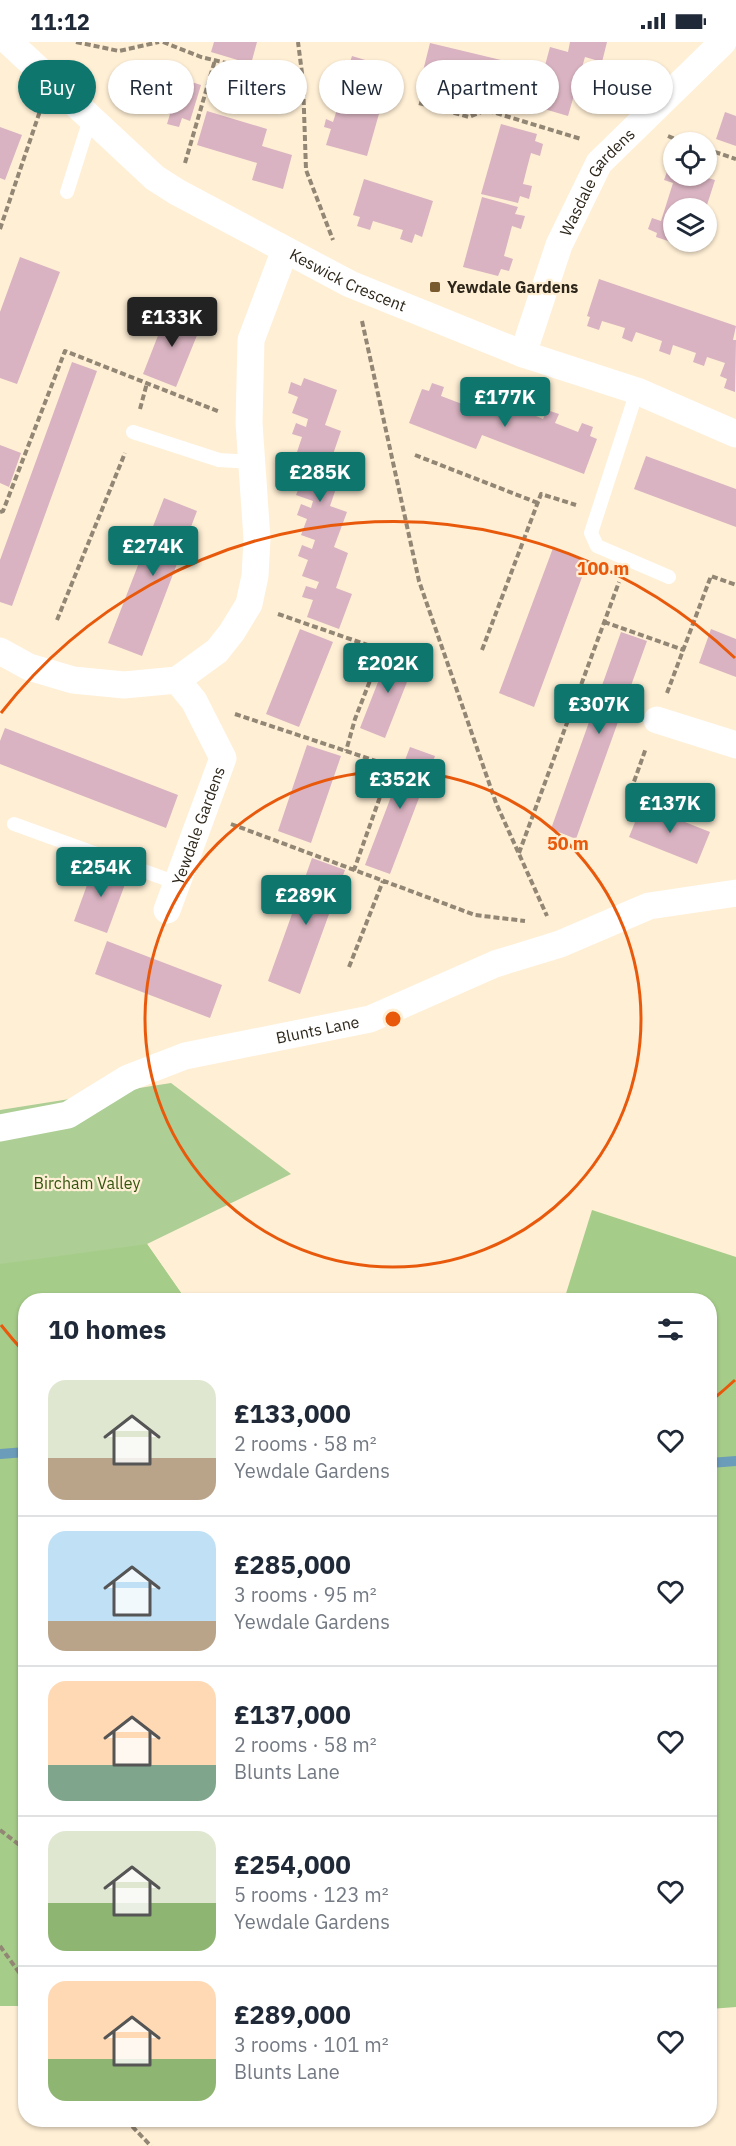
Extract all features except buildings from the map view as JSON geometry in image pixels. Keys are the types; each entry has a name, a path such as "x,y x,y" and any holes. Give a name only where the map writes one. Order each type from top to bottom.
{"street":[{"name":"Keswick Crescent","path":"9,42 28,60"},
{"name":"Wasdale Gardens","path":"523,354 559,245 599,163 723,42"},
{"name":"Keswick Crescent","path":"86,114 155,178 350,284 523,354 637,391 736,434"},
{"path":"0,651 29,667 73,680 186,691 232,632 249,604 255,576 257,539 249,423 251,340 285,250"},
{"name":"Yewdale Gardens","path":"167,910 223,758 186,691"},
{"path":"657,720 736,745"},
{"name":"Blunts Lane","path":"0,1128 68,1115 128,1078 186,1056 370,1018 495,964 556,934 649,906 736,893"}],"lane":[{"path":"67,192 90,118"},
{"path":"637,391 591,533 597,546 669,576"},
{"path":"133,432 219,460 252,462"},
{"path":"15,824 177,883"}],"path":[{"path":"76,42 119,51 161,42 215,60"},
{"path":"298,42 300,60"},
{"path":"177,192 206,91"},
{"path":"0,230 39,114"},
{"path":"304,114 306,170 362,321 419,581 496,803 556,934"},
{"path":"458,114 469,117 476,114"},
{"path":"499,114 614,149"},
{"path":"717,152 736,159"},
{"path":"0,512 3,511 65,351 249,423"},
{"path":"57,620 133,432 147,384"},
{"path":"415,455 538,503"},
{"path":"482,650 541,494 598,513"},
{"path":"519,853 627,558"},
{"path":"631,790 711,576 736,585"},
{"path":"249,604 382,651 346,751"},
{"path":"604,622 684,650"},
{"path":"186,691 391,766 354,870"},
{"path":"202,814 475,915 556,934"},
{"path":"349,968 383,881"},
{"path":"0,1830 18,1844"},
{"path":"0,1946 18,1971"},
{"path":"133,2127 151,2146"}],"green space":[{"name":"Bircham Valley","path":"171,1083 291,1174 147,1244 181,1293 18,1293 18,2006 0,2006 0,1110"},
{"path":"592,1210 736,1257 736,2007 717,2008 717,1293 566,1293"},
{"path":"147,1244 181,1293 18,1293 18,2006 0,2006 0,1264"}],"waterway":[{"path":"0,1454 18,1453"},
{"path":"717,1462 736,1461"}],"place":[{"name":"Yewdale Gardens","path":"435,287"}]}
